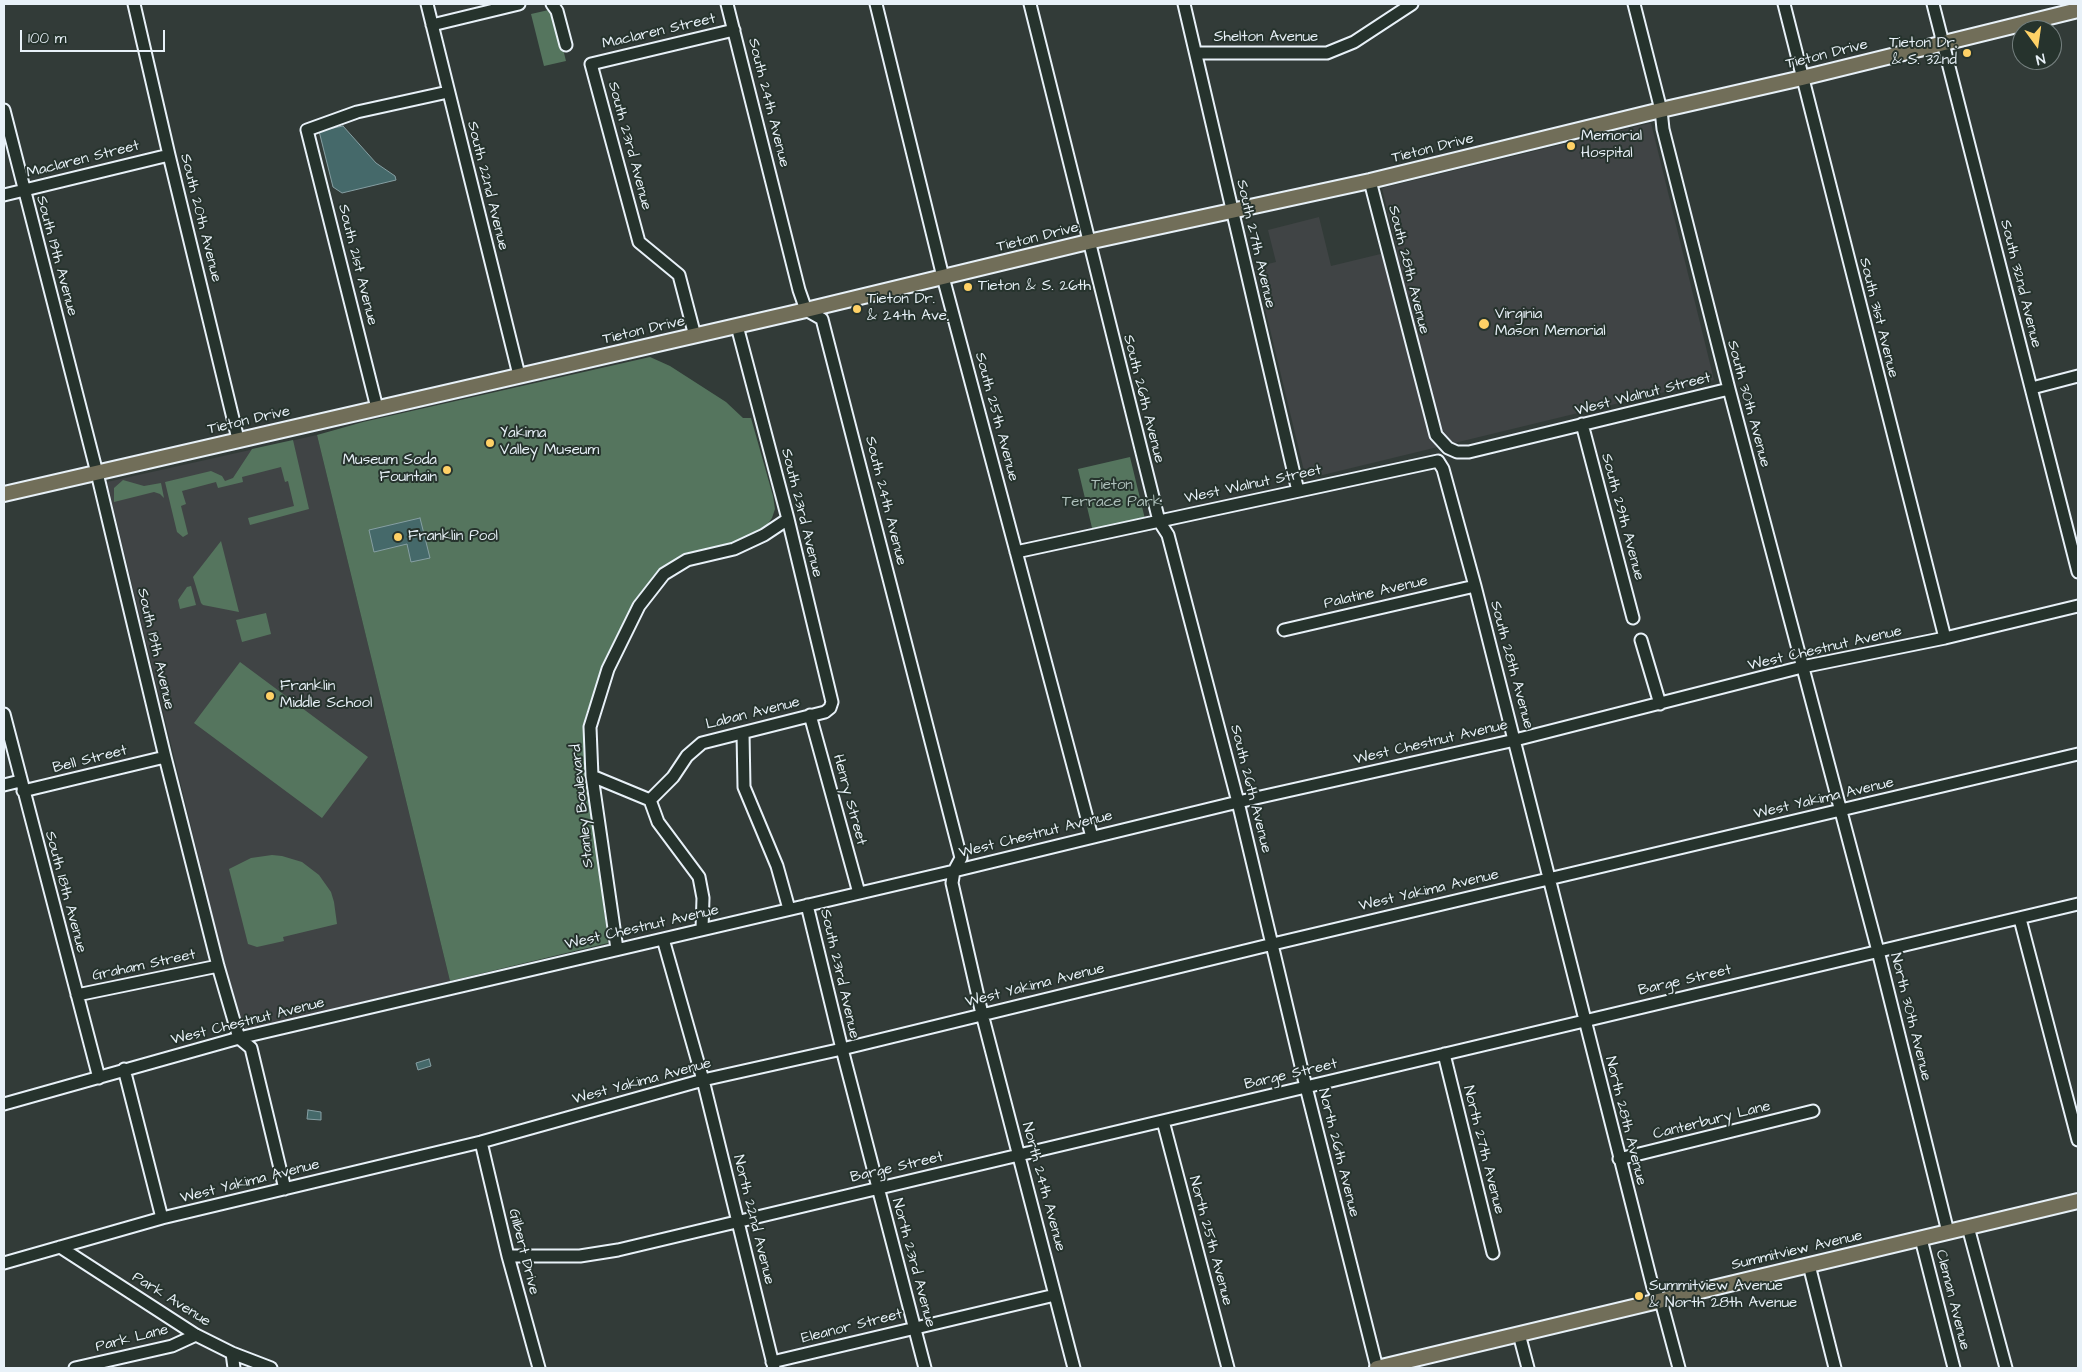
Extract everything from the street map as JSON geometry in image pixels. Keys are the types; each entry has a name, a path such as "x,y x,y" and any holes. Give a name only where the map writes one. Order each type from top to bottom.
{"main road":[{"name":"Tieton Drive","path":"4,494 695,336 1088,242 1370,182 2078,10"},
{"name":"Summitview Avenue","path":"1377,1368 2078,1201"}],"street":[{"name":"South 20th Avenue","path":"134,4 238,439"},
{"name":"South 22nd Avenue","path":"427,4 519,375"},
{"path":"432,25 519,4"},
{"path":"552,4 557,10 566,45"},
{"name":"South 24th Avenue","path":"728,4 797,280 806,310 822,319 962,858 954,871 952,883 982,1014"},
{"name":"South 25th Avenue","path":"876,4 944,277 1092,837"},
{"name":"South 26th Avenue","path":"1030,4 1159,521 1168,535 1273,944"},
{"name":"South 27th Avenue","path":"1184,4 1298,491"},
{"name":"Shelton Avenue","path":"1196,53 1327,53 1354,42 1412,4"},
{"name":"South 30th Avenue","path":"1634,4 1728,389 1839,811"},
{"name":"South 31st Avenue","path":"1784,4 1945,638"},
{"name":"South 32nd Avenue","path":"1933,4 2078,572"},
{"name":"Maclaren Street","path":"592,64 734,30"},
{"name":"South 23rd Avenue","path":"592,64 639,242 679,275 695,336"},
{"name":"South 21st Avenue","path":"377,408 307,130 357,112 448,92"},
{"name":"South 19th Avenue","path":"4,110 97,473 165,757 218,966 239,1038 251,1048 285,1189"},
{"name":"Maclaren Street","path":"4,194 169,155"},
{"name":"South 28th Avenue","path":"1370,182 1436,435 1448,448"},
{"name":"South 23rd Avenue","path":"737,326 788,519 832,702 830,708"},
{"path":"2032,388 2078,376"},
{"name":"West Walnut Street","path":"1448,448 1457,452 1468,452 1728,389"},
{"name":"South 29th Avenue","path":"1582,424 1633,618"},
{"name":"South 28th Avenue","path":"1438,461 1443,469 1550,878"},
{"name":"West Walnut Street","path":"1016,552 1438,461"},
{"name":"Stanley Boulevard","path":"616,949 592,776 590,727 608,669 639,606 664,574 687,560 734,549 764,535 788,519"},
{"name":"Palatine Avenue","path":"1284,630 1474,586"},
{"name":"West Chestnut Avenue","path":"4,1104 239,1038 954,871 1238,802 1515,740 1802,667 1945,638 2078,606"},
{"path":"1641,640 1660,704"},
{"name":"Laban Avenue","path":"650,800 673,777 687,756 702,743 824,712 830,708"},
{"name":"South 18th Avenue","path":"4,714 98,1078"},
{"name":"Henry Street","path":"810,715 859,893"},
{"path":"743,733 744,787 777,866 789,909"},
{"name":"West Yakima Avenue","path":"4,1263 162,1218 481,1142 703,1080 842,1049 1273,944 2078,754"},
{"name":"Bell Street","path":"4,785 22,786 165,757"},
{"path":"592,776 650,800 658,822 699,877 703,898 702,929"},
{"name":"North 30th Avenue","path":"1839,811 1878,951 1948,1232"},
{"name":"North 28th Avenue","path":"1550,878 1583,1021 1619,1159 1653,1288 1661,1300 1679,1368"},
{"name":"Barge Street","path":"508,1256 580,1256 618,1250 2078,904"},
{"name":"South 23rd Avenue","path":"807,905 842,1049"},
{"path":"2020,919 2078,1140"},
{"path":"663,938 703,1080"},
{"name":"North 26th Avenue","path":"1273,944 1306,1087 1377,1368"},
{"name":"Graham Street","path":"76,995 218,966"},
{"name":"North 24th Avenue","path":"982,1014 1074,1368"},
{"name":"North 23rd Avenue","path":"842,1049 925,1368"},
{"name":"North 27th Avenue","path":"1444,1054 1493,1254"},
{"path":"124,1069 162,1218"},
{"name":"North 22nd Avenue","path":"703,1080 773,1365"},
{"name":"Canterbury Lane","path":"1619,1159 1813,1111"},
{"name":"North 25th Avenue","path":"1163,1121 1228,1368"},
{"name":"Gilbert Drive","path":"481,1142 508,1256 539,1368"},
{"path":"1968,1227 2006,1368"},
{"name":"Cleman Avenue","path":"1921,1238 1954,1368"},
{"name":"Park Avenue","path":"60,1247 196,1335 232,1353 272,1368"},
{"path":"1809,1265 1835,1368"},
{"name":"Eleanor Street","path":"773,1365 914,1327 1055,1295"},
{"path":"1519,1334 1528,1368"},
{"name":"Park Lane","path":"75,1368 172,1346 196,1335"},
{"path":"232,1353 234,1368"}],"shaded area":[{"name":"Virginia Mason Memorial","path":"1651,123 1714,380 1306,479 1255,267 1276,262 1268,230 1319,217 1331,266 1397,250 1382,188"},
{"name":"Franklin Middle School","path":"317,435 450,981 241,1031 107,482"}],"green space":[{"path":"553,9 566,61 544,66 531,14"},
{"path":"650,357 670,366 726,402 743,418 751,418 775,509 772,518 765,528 740,542 660,573 636,598 588,709 585,719 585,746 608,943 450,981 317,435 363,422"},
{"path":"293,440 309,509 250,525 248,518 294,506 288,481 285,482 281,467 242,477 243,482 218,488 216,482 182,491 186,504 181,506 188,534 183,537 177,532 165,482 211,471 222,476 225,481 233,478 252,449"},
{"name":"Tieton Terrace Park","path":"1130,457 1145,519 1093,532 1078,469"},
{"path":"123,480 144,486 161,483 164,498 154,492 114,502 114,488"},
{"path":"221,541 239,612 203,605 193,577"},
{"path":"191,586 196,605 180,609 178,600 187,587"},
{"path":"266,613 271,634 242,642 236,620"},
{"path":"240,662 368,757 322,818 194,723"},
{"path":"272,855 302,862 319,875 331,892 337,924 283,937 284,941 257,947 248,944 229,869 251,858"}],"water":[{"path":"343,126 376,163 395,176 396,180 342,193 333,187 319,131"},
{"name":"Franklin Pool","path":"420,518 430,558 411,562 407,544 374,552 369,530"},
{"path":"429,1059 431,1066 418,1070 416,1063"},
{"path":"308,1110 321,1112 321,1120 307,1119"}],"place":[{"name":"Tieton Dr. & S. 32nd","path":"1967,53"},
{"name":"Memorial Hospital","path":"1571,146"},
{"name":"Tieton & S. 26th","path":"968,287"},
{"name":"Tieton Dr. & 24th Ave.","path":"857,309"},
{"name":"Virginia Mason Memorial","path":"1484,324"},
{"name":"Yakima Valley Museum","path":"490,443"},
{"name":"Museum Soda Fountain","path":"447,470"},
{"name":"Franklin Pool","path":"398,537"},
{"name":"Franklin Middle School","path":"270,696"},
{"name":"Summitview Avenue & North 28th Avenue","path":"1639,1296"}]}
